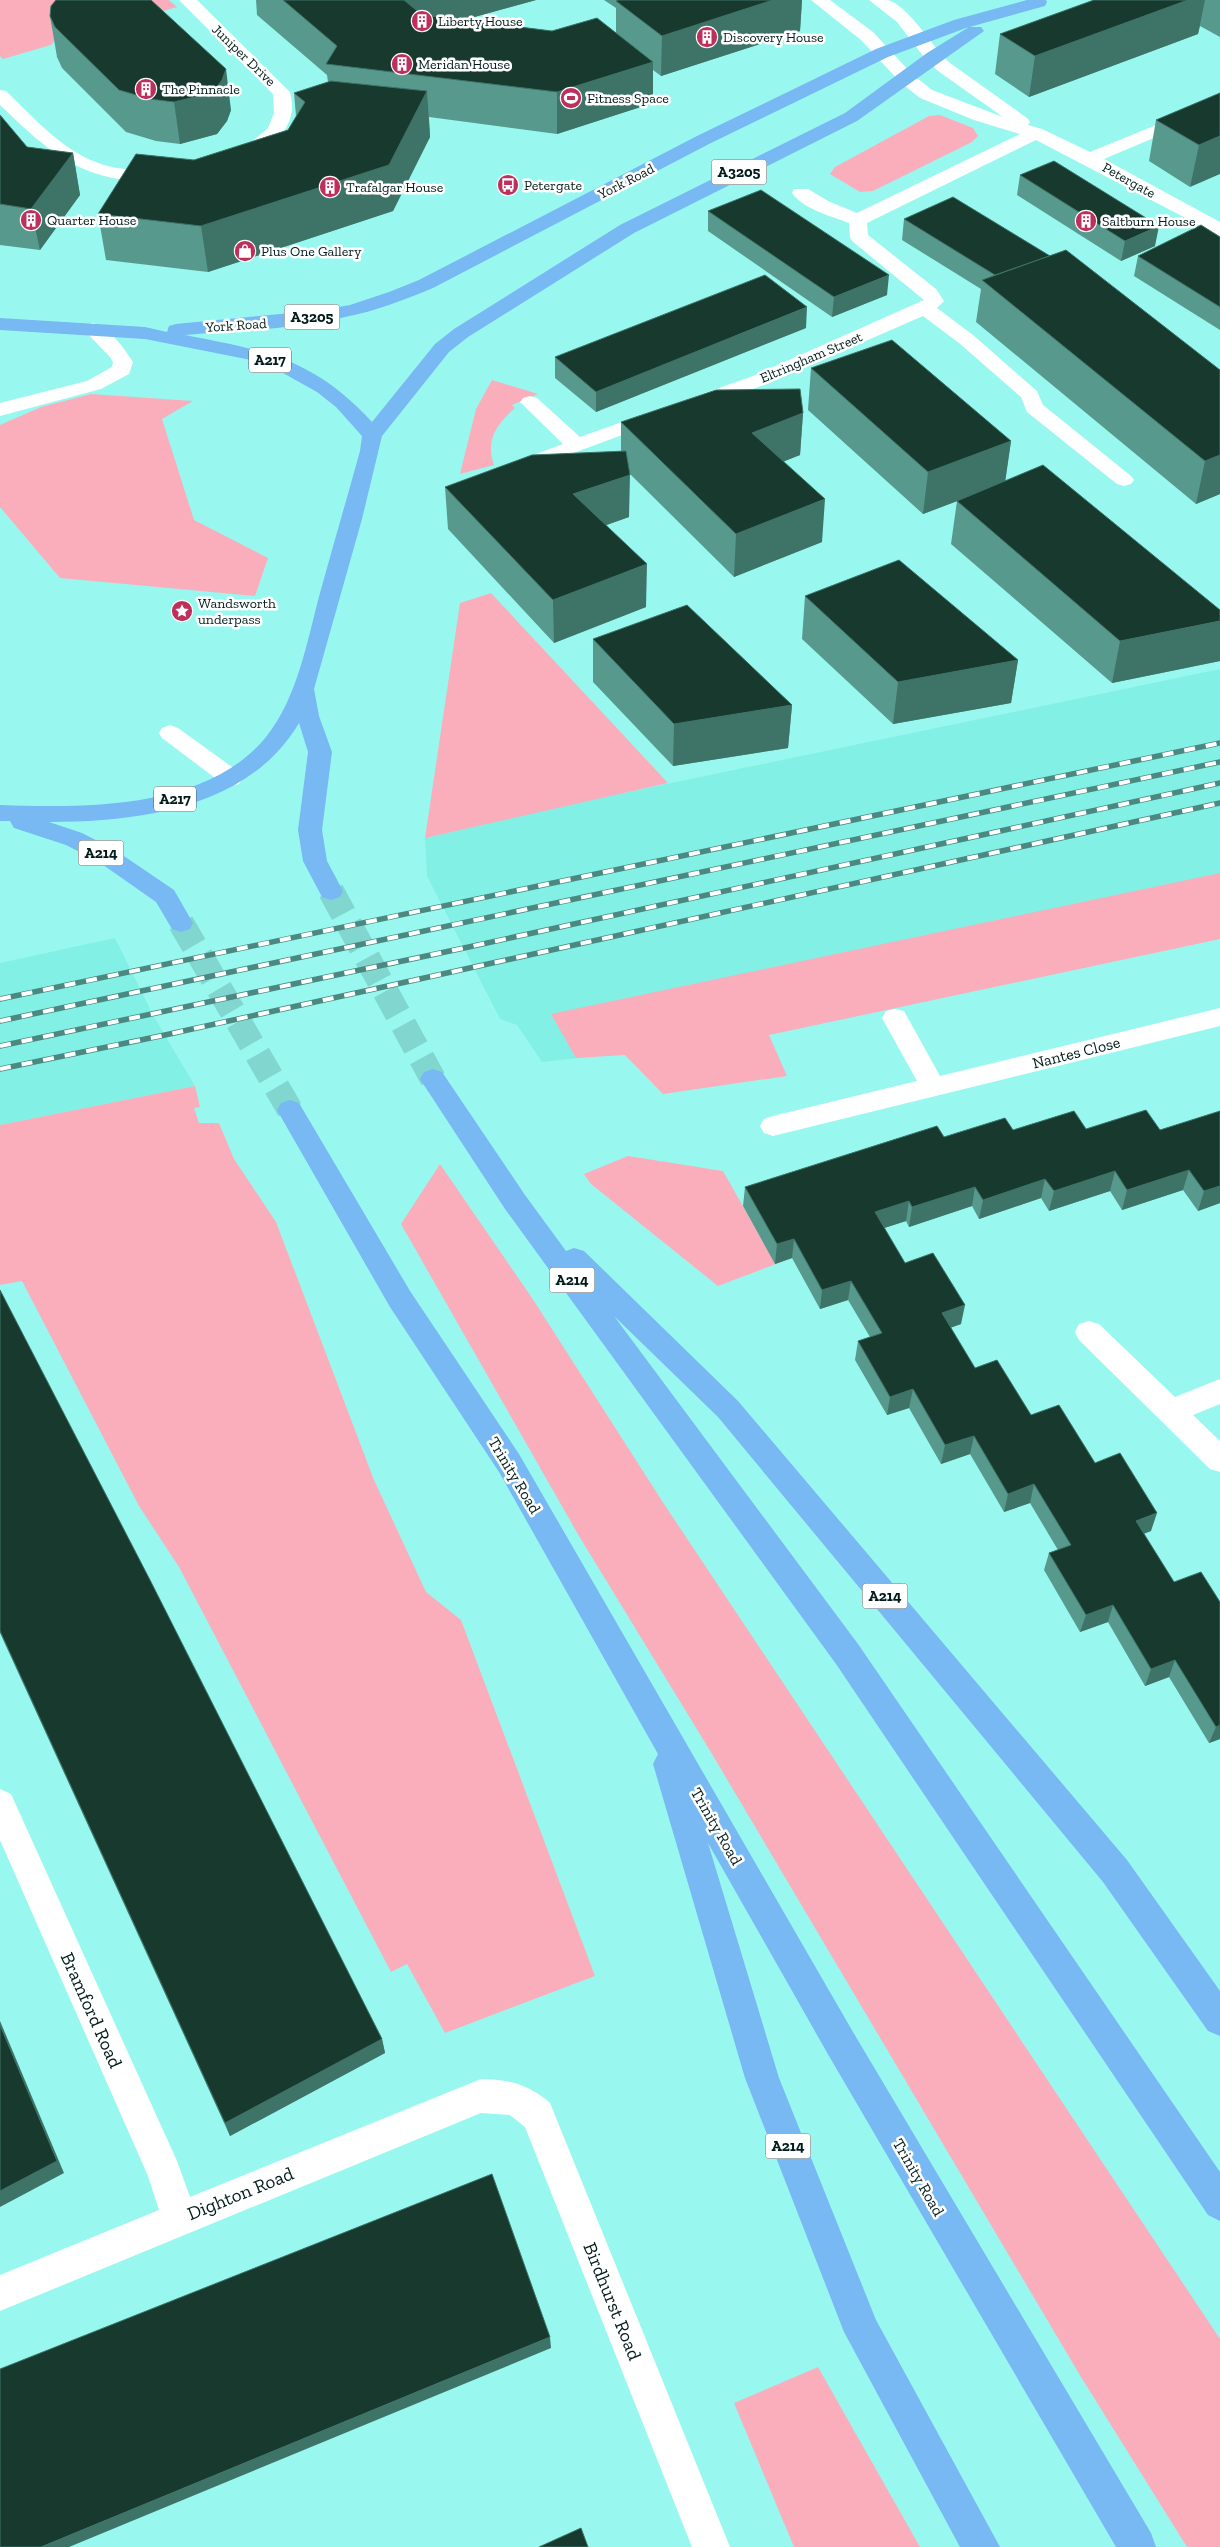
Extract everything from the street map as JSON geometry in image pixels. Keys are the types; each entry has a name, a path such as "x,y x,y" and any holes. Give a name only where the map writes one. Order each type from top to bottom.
{"highway":[{"name":"York Road","path":"145,333 343,312 396,296 435,280 695,145 882,53 918,38 960,24 1043,1"},
{"name":"York Road","path":"372,435 442,348 468,329 627,229 666,208 832,128 867,107 933,57 973,32 1043,1"},
{"name":"A217","path":"0,324 145,333 256,355 282,364 324,388 343,403 372,435 370,451 304,690 276,739 258,759 231,778 168,802 122,810 69,814 0,813"},
{"path":"304,690 308,716 320,752 310,830 315,860 331,891"},
{"name":"A214","path":"0,817 40,826 74,839 107,856 165,896 181,923"},
{"name":"A214","path":"433,1079 515,1202 847,1654 1220,2203"},
{"name":"Trinity Road","path":"290,1110 400,1299 509,1463 841,2044 1137,2547"},
{"name":"A214","path":"515,1202 728,1409 1115,1870 1220,2019"},
{"name":"A214","path":"656,1721 765,2088 862,2332 980,2547"}],"street":[{"name":"Juniper Drive","path":"187,0 281,92 285,102 280,124 274,135 261,146 228,162"},
{"path":"819,0 867,36 882,53"},
{"path":"877,0 903,18 933,57"},
{"name":"Petergate","path":"882,53 906,78 926,94 939,101 1036,133 1090,158 1220,230"},
{"name":"Petergate","path":"933,57 1036,133"},
{"path":"0,96 72,160 91,168 123,175 177,174"},
{"path":"1090,158 1220,104"},
{"path":"801,193 821,206 858,220 1036,133"},
{"path":"858,220 860,237 928,293 934,301 925,308 966,339 1030,395 1034,408 1124,480"},
{"name":"Eltringham Street","path":"503,473 760,380 925,308"},
{"path":"0,410 14,403 89,387 109,380 122,370 123,362 117,353 94,330"},
{"path":"530,402 576,445"},
{"path":"170,733 231,778"},
{"name":"Nantes Close","path":"773,1126 1220,1017"},
{"path":"895,1018 933,1087"},
{"path":"1088,1332 1172,1411 1220,1460"},
{"path":"1172,1411 1220,1391"},
{"name":"Bramford Road","path":"0,1804 165,2173 179,2218"},
{"name":"Dighton Road","path":"0,2293 179,2218 481,2096"},
{"name":"Birdhurst Road","path":"481,2096 507,2096 524,2102 538,2115 711,2547"}],"shaded area":[{"path":"0,0 169,0 177,7 130,21 58,37 51,45 3,59 0,56"},
{"path":"940,115 973,128 978,136 972,142 873,191 860,192 830,174 835,167 929,116"},
{"path":"492,380 538,394 512,405 515,408 498,426 494,433 491,448 494,465 460,474 476,409"},
{"path":"91,394 193,401 162,419 194,520 268,558 255,596 60,578 0,507 0,425 41,407"},
{"path":"491,593 668,783 425,838 460,603"},
{"path":"1220,669 1220,908 614,1054 542,1062 517,1025 500,1019 427,876 425,838 556,807"},
{"path":"1220,873 1220,939 769,1035 787,1076 663,1094 625,1055 576,1058 551,1014"},
{"path":"115,938 153,1015 195,1086 0,1125 0,963"},
{"path":"195,1086 200,1107 194,1108 199,1123 219,1123 234,1159 276,1222 374,1480 426,1592 461,1620 595,1976 445,2033 407,1964 391,1972 179,1567 139,1506 22,1281 0,1285 0,1125"},
{"path":"628,1156 723,1171 775,1263 792,1258 718,1286 591,1184 584,1174"},
{"path":"440,1164 534,1301 664,1504 1220,2339 1220,2547 1187,2547 1081,2377 712,1754 579,1536 401,1224"},
{"path":"818,2367 920,2547 794,2547 734,2403"}],"building":[{"path":"56,0 151,0 226,69 222,80 212,93 174,102 150,99 119,90 55,27 50,16 51,6"},
{"path":"283,0 404,0 422,15 552,31 597,18 653,62 557,92 326,64 337,46"},
{"path":"773,0 662,36 616,1"},
{"path":"1094,0 1188,0 1035,56 1000,34"},
{"path":"331,81 427,91 389,165 201,226 98,214 136,154 194,160 288,130 305,102 294,93"},
{"path":"1220,93 1220,136 1199,145 1156,120"},
{"path":"0,115 27,147 73,153 31,209 0,204"},
{"path":"1054,161 1159,226 1125,241 1020,175"},
{"path":"761,190 889,275 834,297 708,211"},
{"path":"953,197 1050,256 995,275 904,219"},
{"path":"1201,225 1220,237 1220,307 1138,256"},
{"path":"1066,250 1220,370 1220,455 1205,461 982,280"},
{"path":"765,275 807,307 596,392 555,357"},
{"path":"892,340 1011,441 928,472 811,368"},
{"path":"800,389 803,413 752,433 825,499 736,534 621,422 716,390"},
{"path":"626,451 630,475 573,494 647,564 553,600 445,487 532,455"},
{"path":"1043,465 1220,610 1220,621 1120,641 957,501"},
{"path":"899,560 1018,660 898,682 805,596"},
{"path":"687,605 792,705 674,724 593,639"},
{"path":"1146,1110 1160,1130 1220,1111 1220,1186 1204,1191 1189,1170 1127,1190 1115,1171 1054,1191 1045,1179 983,1200 975,1187 912,1207 909,1201 875,1212 905,1263 933,1253 965,1305 942,1313 975,1368 997,1360 1031,1415 1059,1405 1095,1463 1120,1453 1157,1513 1136,1521 1174,1582 1201,1572 1220,1602 1220,1725 1216,1727 1175,1660 1151,1669 1113,1605 1086,1615 1049,1553 1071,1545 1034,1484 1008,1494 974,1436 945,1445 913,1389 890,1397 858,1341 882,1333 851,1281 822,1290 794,1239 777,1244 745,1187 937,1126 944,1137 1005,1118 1013,1130 1074,1111 1086,1129"},
{"path":"0,1290 150,1580 382,2039 225,2123 0,1631"},
{"path":"0,2025 57,2161 0,2191"},
{"path":"492,2174 550,2337 41,2547 0,2547 0,2369"},
{"path":"581,2528 588,2547 539,2547"}],"tunnel":[{"path":"331,891 433,1079"},
{"path":"181,923 290,1110"}],"railway":[{"path":"0,999 1220,743"},
{"path":"0,1021 1220,762"},
{"path":"0,1046 464,948 1220,783"},
{"path":"0,1069 165,1035 1220,803"}],"place":[{"name":"Liberty House","path":"422,21"},
{"name":"Discovery House","path":"707,37"},
{"name":"Meridan House","path":"402,64"},
{"name":"The Pinnacle","path":"146,89"},
{"name":"Fitness Space","path":"571,98"},
{"name":"Petergate","path":"508,185"},
{"name":"Trafalgar House","path":"330,187"},
{"name":"Quarter House","path":"31,220"},
{"name":"Saltburn House","path":"1086,221"},
{"name":"Plus One Gallery","path":"245,251"},
{"name":"Wandsworth underpass","path":"182,611"}]}
